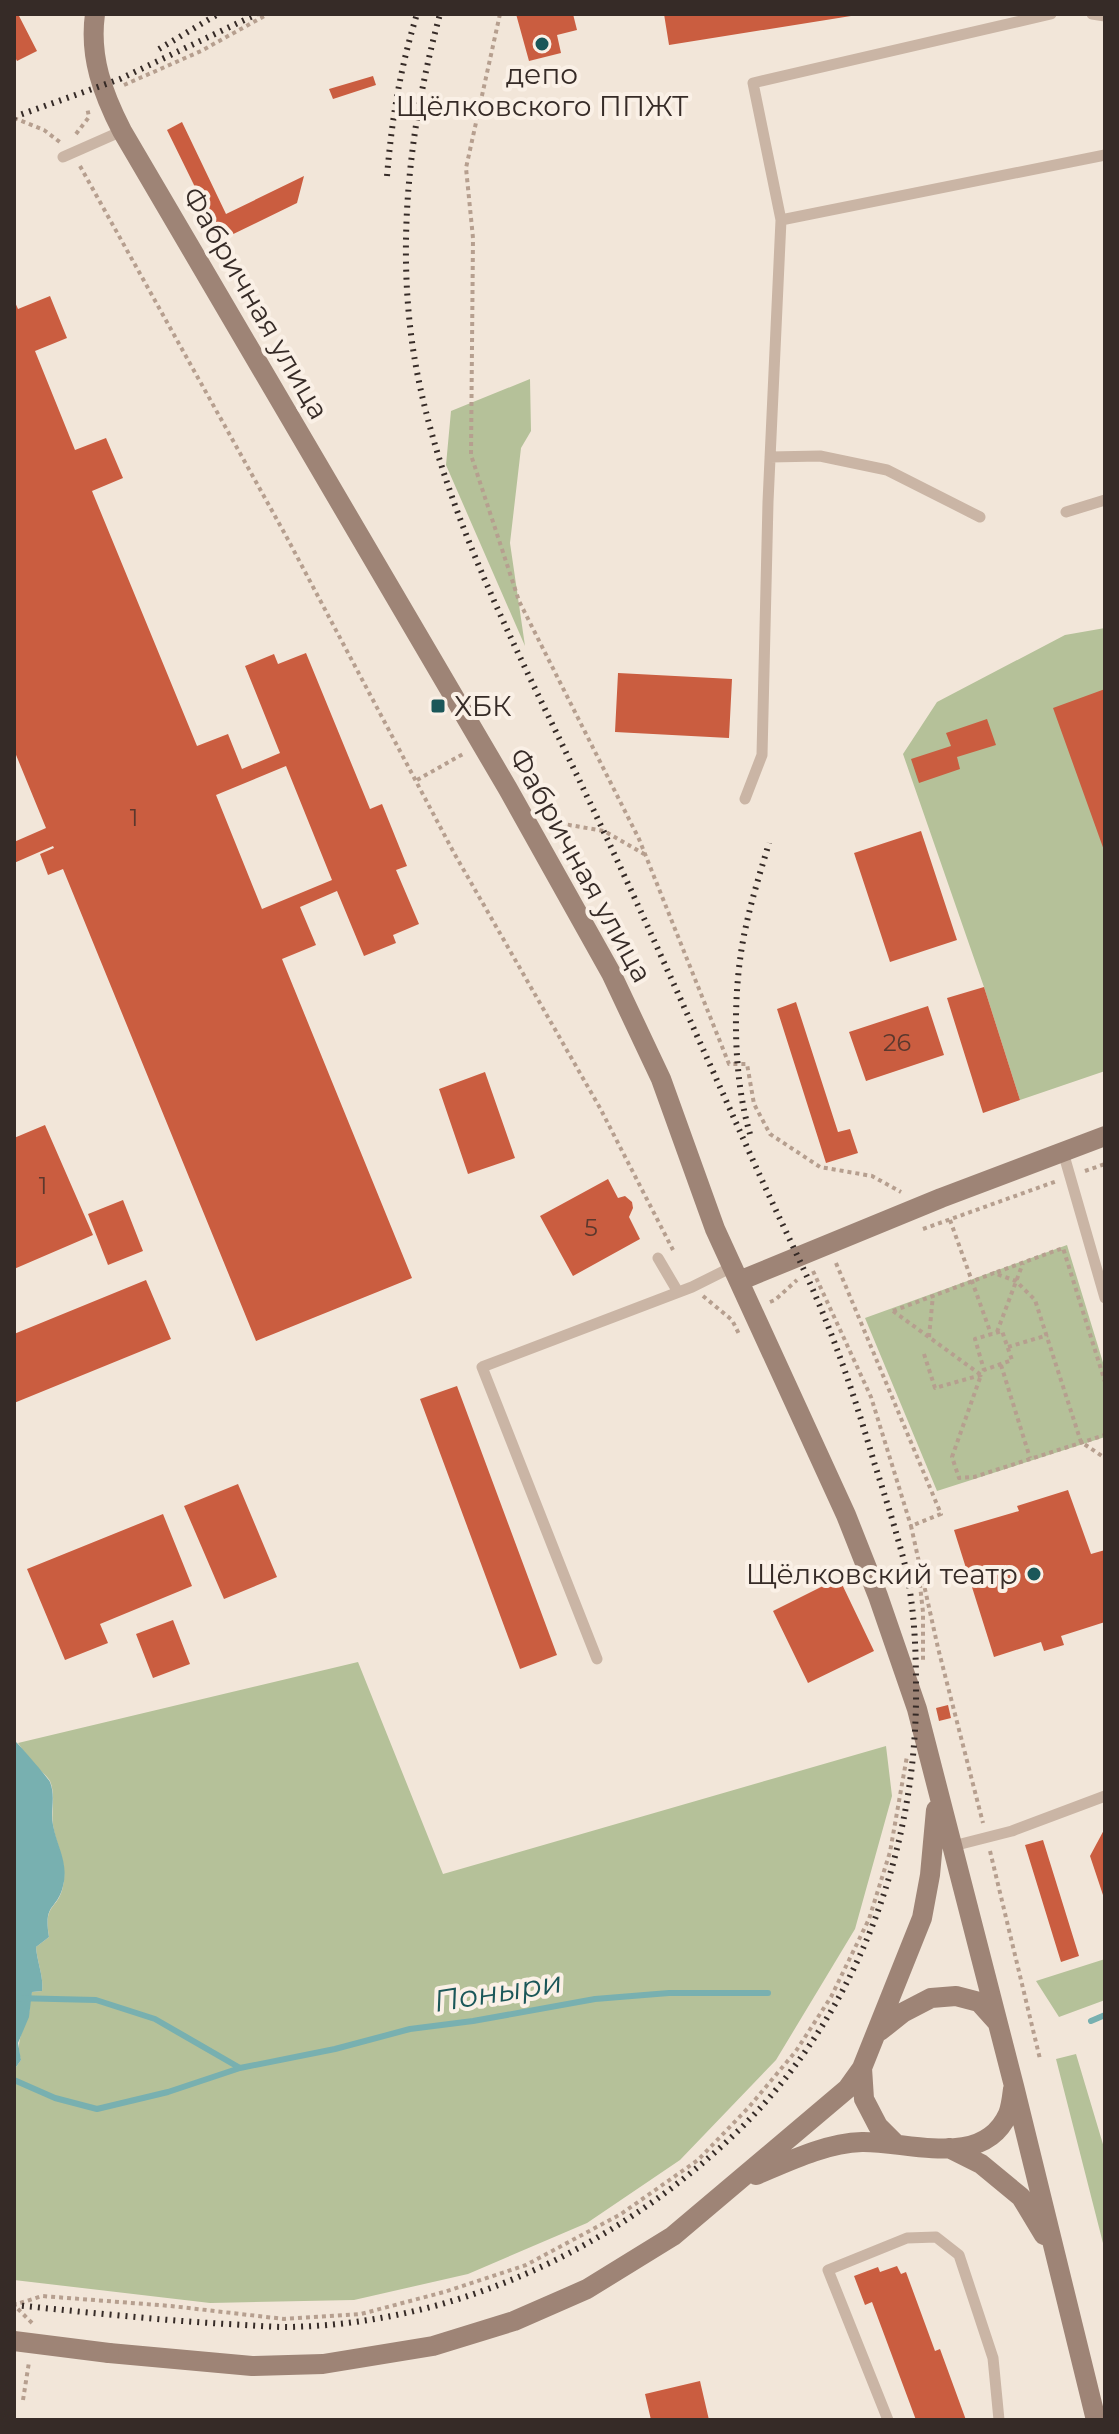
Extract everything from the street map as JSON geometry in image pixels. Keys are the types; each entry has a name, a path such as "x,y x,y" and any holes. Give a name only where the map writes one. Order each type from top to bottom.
{"street":[{"name":"Фабричная улица","path":"95,14 94,47 99,78 122,131 455,697 611,973 661,1079 696,1179 735,1274 818,1452 878,1596 917,1709 1096,2420"},
{"path":"735,1274 1105,1136"},
{"name":"Фабричная улица","path":"862,2068 922,1918 936,1831 937,1786"},
{"path":"877,2033 904,2012 931,1998 956,1996 979,2002 998,2023"},
{"path":"862,2068 864,2099 878,2126 896,2144"},
{"path":"14,2341 252,2366 323,2364 433,2346 514,2321 587,2289 673,2236 847,2089 862,2068"},
{"name":"Фабричная улица","path":"738,2182 811,2153 860,2142 923,2149 975,2145 995,2134 1008,2113 1014,2086"},
{"name":"Фабричная улица","path":"948,2148 981,2164 1021,2197 1056,2255"}],"lane":[{"path":"745,799 762,755 770,457 781,220 753,83 1051,14"},
{"path":"1092,14 1105,16"},
{"path":"68,155 122,131"},
{"path":"781,220 1105,155"},
{"path":"770,457 820,456 887,470 980,517"},
{"path":"1066,512 1105,500"},
{"path":"1063,1152 1105,1298"},
{"path":"658,1258 678,1292"},
{"path":"597,1659 482,1367 678,1292 735,1274"},
{"path":"953,1846 1012,1831 1105,1796"},
{"path":"888,2420 828,2270 907,2238 936,2237 959,2255 993,2358 999,2420"}],"path":[{"path":"122,86 201,51 268,14"},
{"path":"500,14 466,168 473,238 471,455 519,601 646,855 729,1064 747,1064 754,1104 770,1134 820,1167 872,1176 901,1192"},
{"path":"14,118 44,130 68,155 285,534 454,853 600,1108 692,1287 732,1320 746,1349"},
{"path":"417,780 464,753"},
{"path":"552,822 604,831 646,855"},
{"path":"950,1220 1105,1164"},
{"path":"941,1198 991,1334"},
{"path":"982,1372 893,1311 1063,1248 1105,1382"},
{"path":"834,1259 941,1514 911,1526"},
{"path":"997,1332 1023,1263"},
{"path":"812,1269 871,1397 911,1526 938,1648 1040,2059"},
{"path":"769,1302 805,1272"},
{"path":"994,1273 1016,1281 1035,1300 1081,1442 1105,1458"},
{"path":"929,1337 933,1295"},
{"path":"924,1354 935,1388 982,1372 1012,1360 1002,1331 975,1339 982,1372 952,1457 959,1478 974,1477 1105,1435"},
{"path":"1008,1348 1048,1335"},
{"path":"1001,1365 1030,1459"},
{"path":"915,1546 923,1612 924,1671"},
{"path":"35,2326 14,2305 42,2296 284,2319 361,2314 444,2292 526,2265 621,2214 698,2160 749,2107 796,2051 822,2011 869,1919 890,1852 908,1746 914,1764"}],"green space":[{"path":"530,379 531,431 521,448 510,543 525,646 446,465 451,411"},
{"path":"1105,628 1105,1071 1020,1100 903,754 937,702 1065,635"},
{"path":"1067,1245 1105,1369 1105,1437 937,1491 865,1318"},
{"path":"358,1662 443,1874 886,1746 892,1796 855,1929 776,2060 680,2160 587,2223 468,2274 354,2300 210,2303 14,2280 14,2070 21,2060 19,2044 32,1992 42,1991 36,1947 49,1937 49,1912 61,1894 64,1878 53,1825 50,1781 18,1743"},
{"path":"1105,1959 1105,2000 1059,2017 1036,1981"},
{"path":"1076,2054 1105,2151 1105,2251 1056,2059"}],"water":[{"path":"14,1740 50,1782 53,1825 65,1870 60,1894 49,1912 49,1937 36,1947 42,1991 32,1992 29,2017 18,2043 21,2060 14,2070"}],"building":[{"path":"14,14 18,14 37,51 17,61 14,55"},
{"name":"депо Щёлковского ППЖТ","path":"516,14 573,14 577,30 557,35 561,53 529,61"},
{"path":"664,14 851,14 851,16 669,45"},
{"path":"373,76 376,85 333,99 329,89"},
{"path":"182,122 226,214 304,176 297,203 221,240 167,130"},
{"path":"50,296 67,338 35,351 75,450 106,438 123,478 92,491 197,746 228,734 242,769 280,753 245,666 274,654 278,664 306,653 370,809 382,804 407,866 396,870 419,924 393,935 396,943 364,956 337,891 300,907 316,945 282,959 412,1278 256,1341 63,869 48,875 40,854 53,846 14,863 14,842 46,828 14,750 14,300 18,309","holes":["286,766 332,880 262,909 216,795"]},
{"path":"618,673 732,679 729,738 615,732"},
{"path":"1105,689 1105,853 1053,708"},
{"path":"987,719 996,745 957,757 960,769 919,783 911,759 951,746 946,733"},
{"path":"921,831 957,940 890,962 854,853"},
{"path":"984,987 1020,1100 983,1113 947,998"},
{"path":"796,1002 838,1132 850,1129 858,1153 826,1163 777,1009"},
{"path":"928,1006 944,1055 866,1081 849,1032"},
{"path":"485,1072 515,1158 468,1174 439,1089"},
{"path":"45,1125 93,1235 14,1269 14,1138"},
{"path":"608,1179 618,1198 625,1196 632,1202 629,1217 640,1239 573,1276 540,1216"},
{"path":"123,1200 143,1251 108,1265 88,1214"},
{"path":"146,1280 171,1339 14,1403 14,1334"},
{"path":"457,1386 557,1655 520,1669 420,1399"},
{"path":"238,1484 277,1577 224,1599 184,1506"},
{"name":"Щёлковский театр","path":"1068,1490 1091,1554 1105,1550 1105,1622 1061,1636 1064,1645 1044,1651 1041,1642 994,1657 954,1530 1019,1511 1017,1506"},
{"path":"163,1514 192,1586 100,1624 108,1643 65,1660 27,1569"},
{"path":"839,1578 874,1651 808,1683 773,1611"},
{"path":"173,1620 190,1664 153,1678 136,1634"},
{"path":"948,1705 951,1718 939,1721 936,1708"},
{"path":"1105,1828 1105,1898 1104,1898 1090,1856"},
{"path":"1043,1840 1079,1956 1061,1962 1025,1845"},
{"path":"897,2266 901,2274 906,2272 935,2351 940,2349 966,2420 916,2420 872,2302 865,2305 854,2276 878,2267 880,2272"},
{"path":"700,2381 709,2420 651,2420 645,2394"}],"waterway":[{"name":"Поныри","path":"14,1998 96,2000 155,2019 240,2068 335,2049 410,2029 595,1999 669,1993 768,1993"},
{"name":"Поныри","path":"1091,2021 1105,2015"},
{"name":"Поныри","path":"14,2080 55,2098 97,2109 168,2092 240,2068"}],"railway":[{"path":"159,49 218,14"},
{"path":"14,117 120,79 257,14"},
{"path":"387,176 398,94 417,14"},
{"path":"14,2305 265,2326 351,2322 413,2311 474,2294 533,2271 589,2242 643,2209 693,2171 740,2129 781,2083 817,2034 848,1981 873,1925 892,1867 906,1808 914,1747 916,1686 911,1595 898,1539 848,1380 805,1273 629,885 488,587 431,431 411,332 406,241 413,149 440,14"},
{"path":"750,1134 737,1058 736,1003 741,950 769,843"}],"place":[{"name":"депо Щёлковского ППЖТ","path":"542,44"},
{"name":"ХБК","path":"438,706"},
{"name":"Щёлковский театр","path":"1034,1574"}]}
